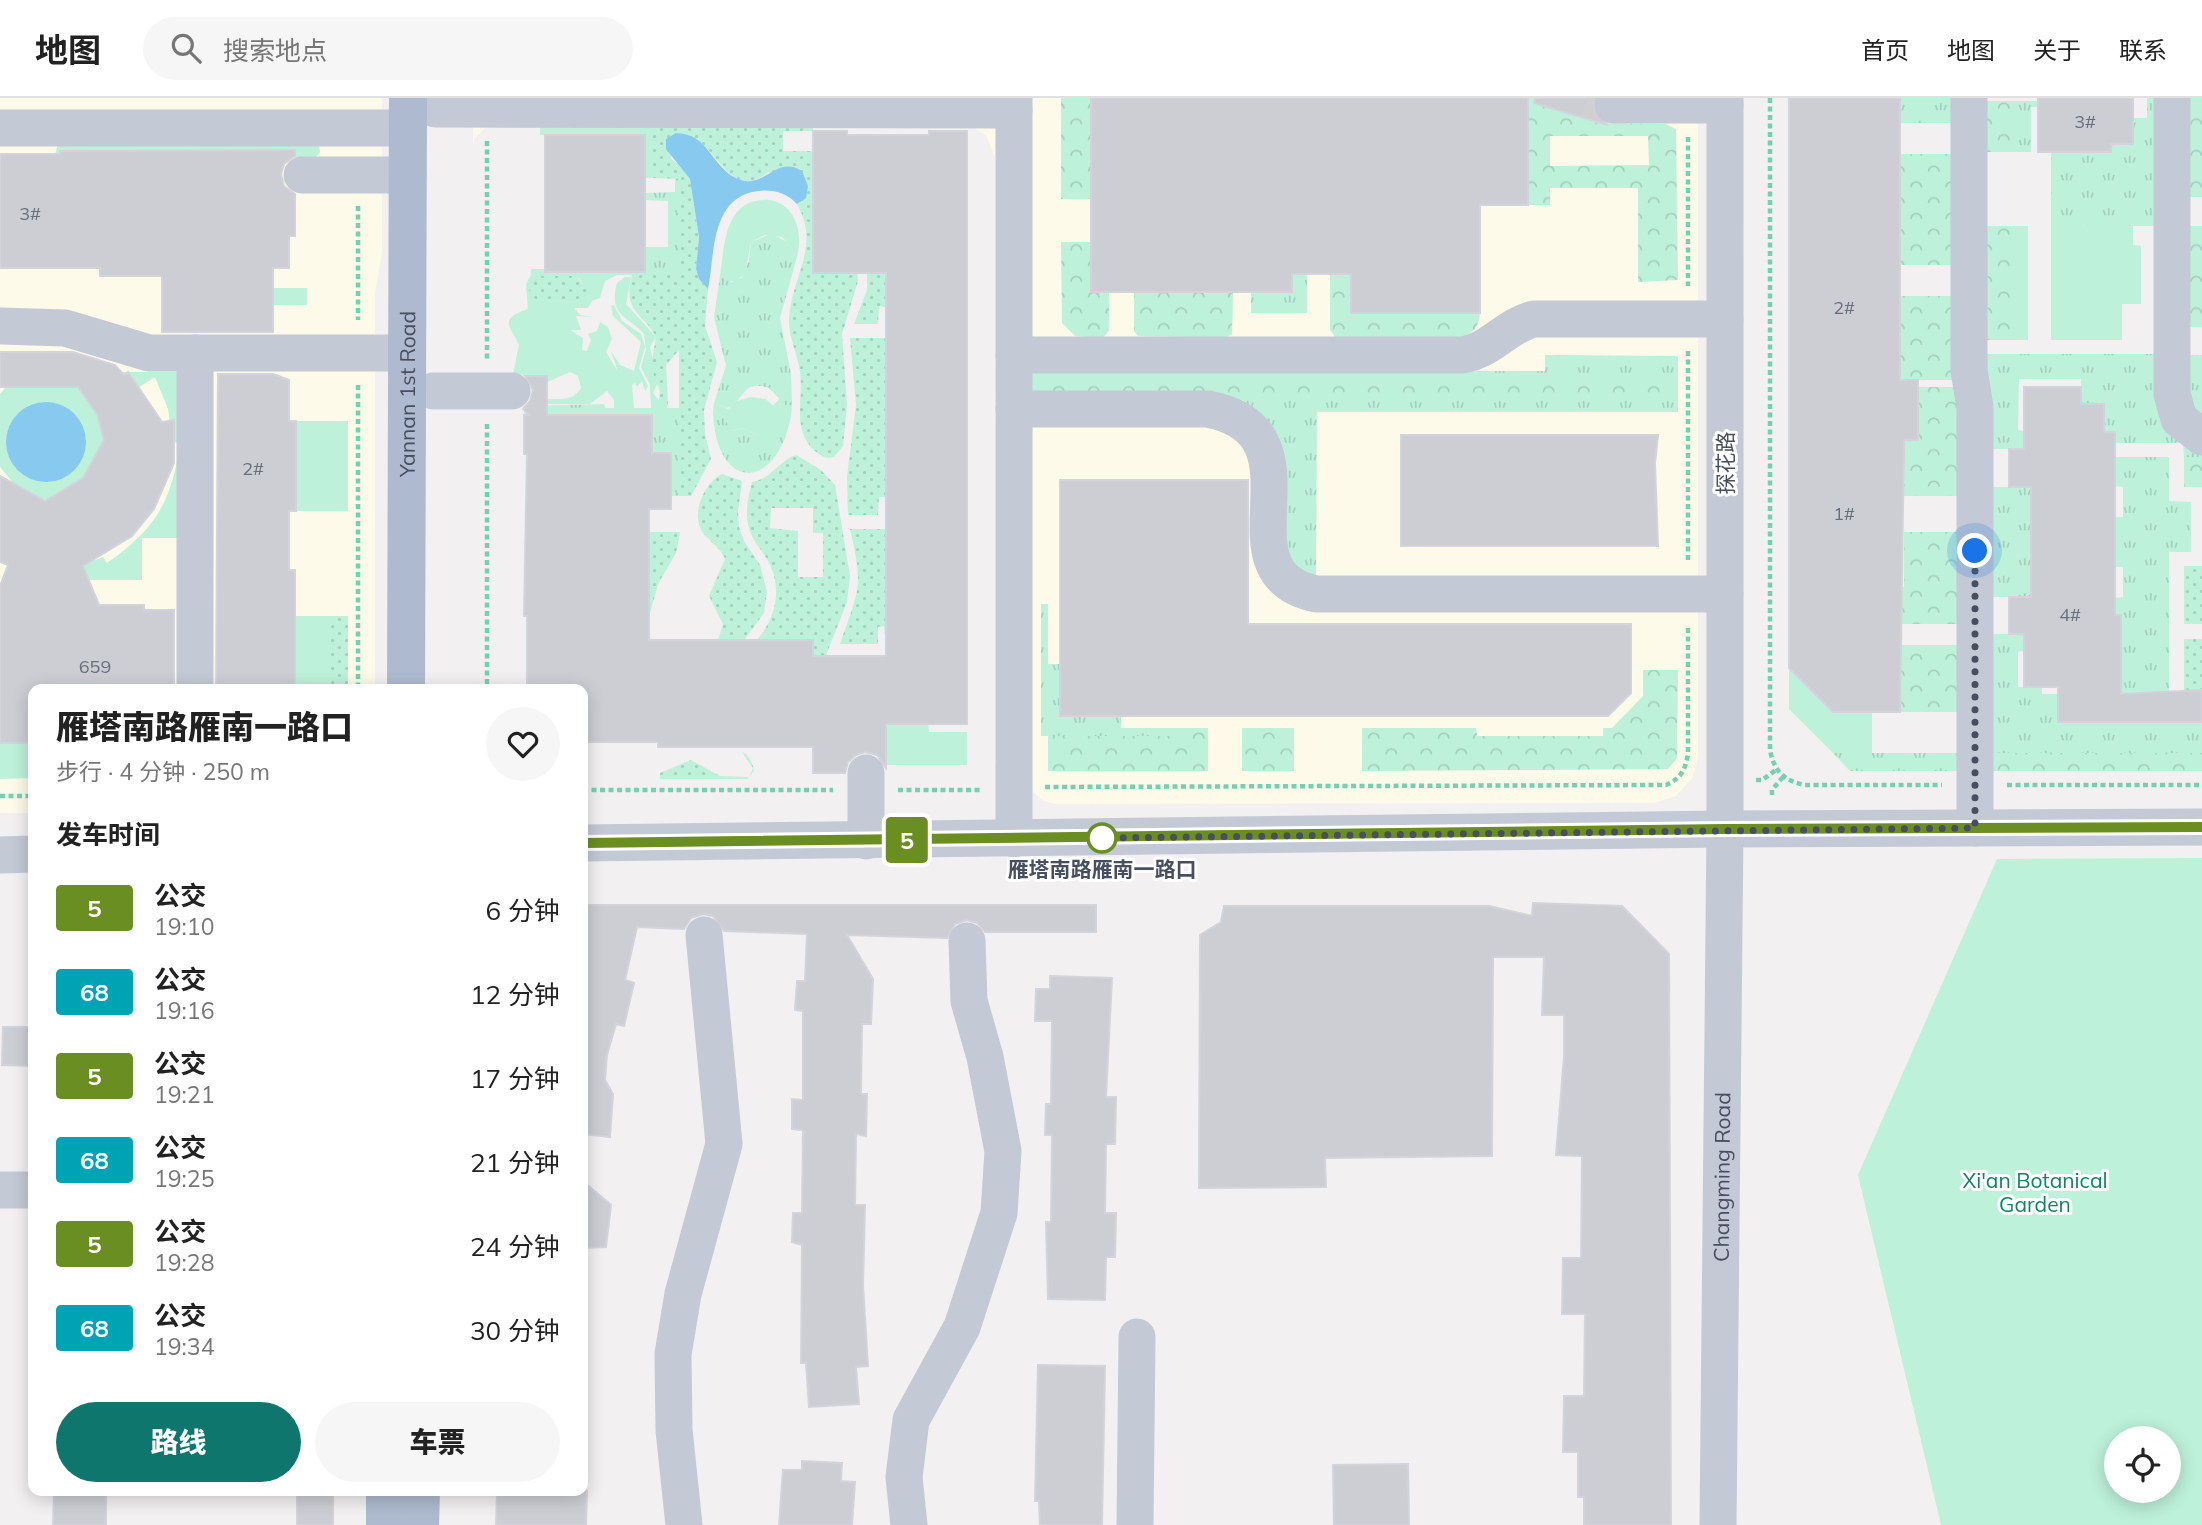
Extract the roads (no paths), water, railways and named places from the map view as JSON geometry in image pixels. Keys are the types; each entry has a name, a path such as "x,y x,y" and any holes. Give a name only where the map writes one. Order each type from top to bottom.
{"main road":[{"name":"Yannan 1st Road","path":"406,684 408,176 421,108"},
{"name":"Yannan 1st Road","path":"421,108 433,391 432,684"},
{"path":"385,1496 385,1525"},
{"path":"421,1496 421,1525"}],"street":[{"path":"1969,98 1969,370 1975,408 1975,828"},
{"path":"2172,98 2172,394 2179,419 2202,437"},
{"path":"1613,105 1725,102"},
{"name":"探花路","path":"1725,102 1725,829"},
{"path":"0,128 421,108 1014,104 1014,839"},
{"path":"302,175 408,176"},
{"path":"1014,355 1462,355 1479,351 1517,325 1534,319 1725,319"},
{"path":"0,326 65,328 135,351 407,353"},
{"path":"195,353 195,684"},
{"path":"433,391 512,391"},
{"path":"1014,409 1208,409 1232,414 1251,427 1264,446 1269,470 1269,546 1272,564 1283,580 1297,590 1316,594 1725,594"},
{"path":"866,781 866,841"},
{"path":"588,843 1725,829 2202,827"},
{"name":"Changming Road","path":"1718,1525 1725,829"},
{"path":"0,855 28,854"},
{"path":"684,1525 674,1430 673,1354 683,1294 724,1144 704,935"},
{"path":"909,1525 904,1477 911,1420 962,1327 999,1213 1003,1151 985,1057 969,1001 967,941"},
{"path":"0,1190 28,1190"},
{"path":"1135,1525 1138,1337"}],"water":[{"path":"676,133 696,139 723,169 741,180 757,180 778,169 793,167 802,171 808,186 806,198 797,204 774,191 758,191 742,195 731,204 718,229 708,289 699,279 696,269 699,237 690,179 666,149 666,139"},
{"path":"46,402 61,405 74,414 83,427 86,442 83,457 74,470 61,479 46,482 31,479 18,470 9,457 6,442 9,427 18,414 31,405"}],"tunnel":[{"path":"1586,98 1613,105"}],"place":[{"name":"雁塔南路雁南一路口","path":"1102,838"}],"park label":[{"name":"Xi'an Botanical Garden","path":"2035,1192"}]}
